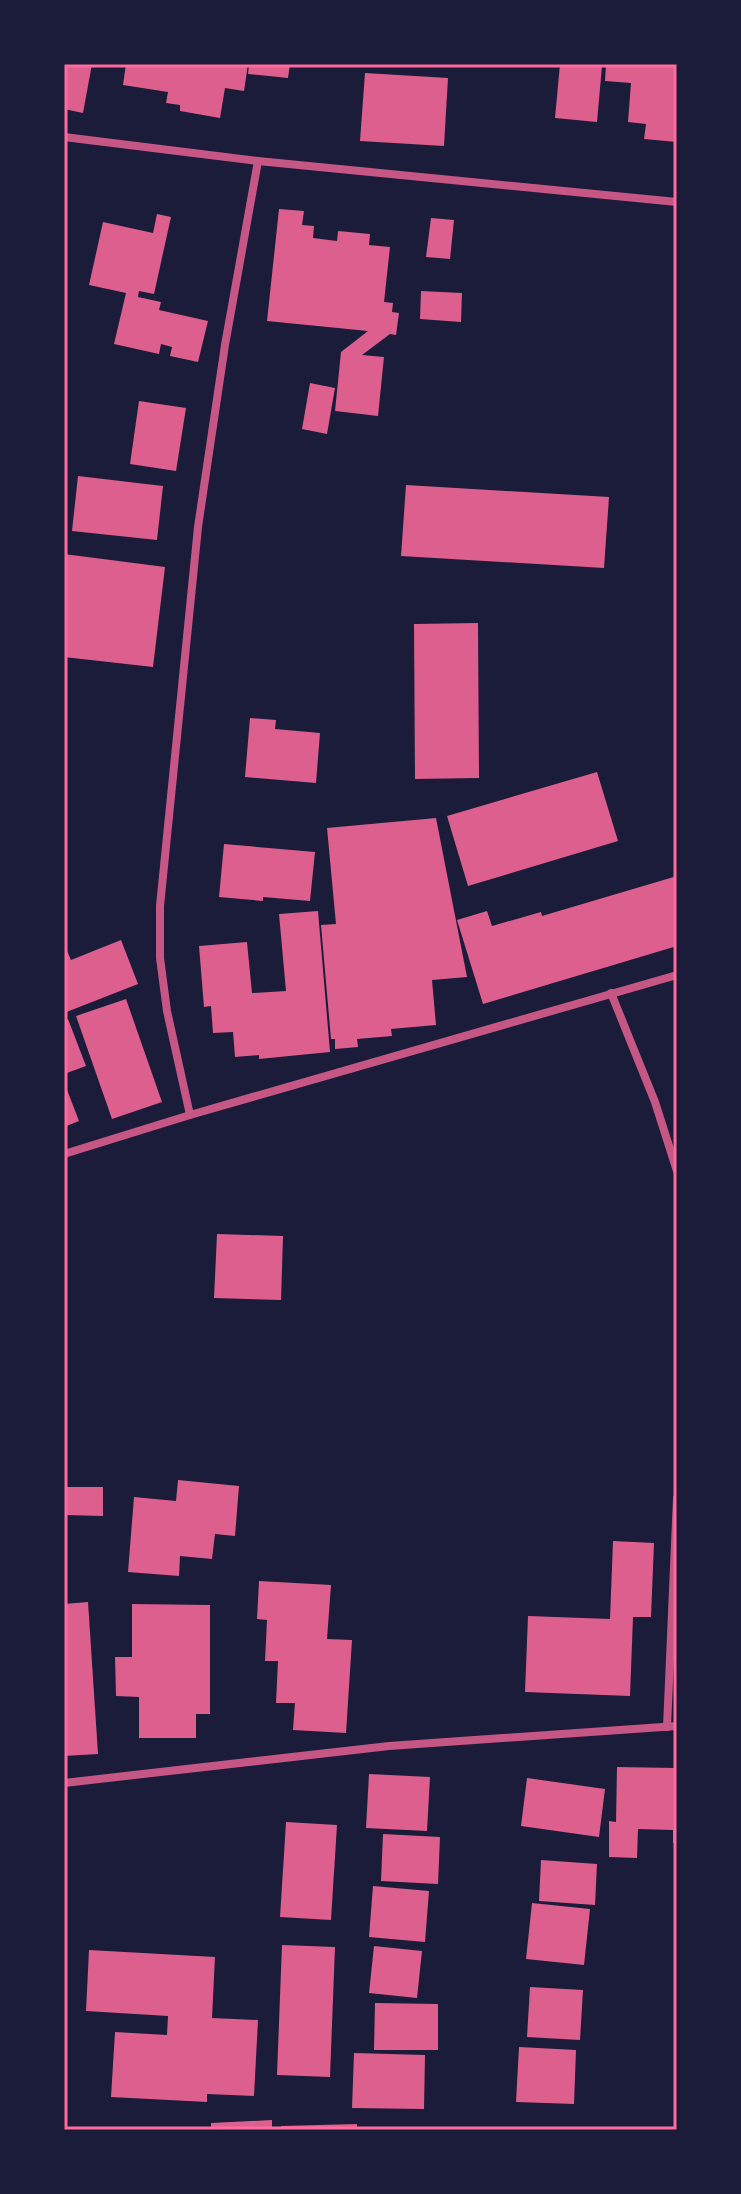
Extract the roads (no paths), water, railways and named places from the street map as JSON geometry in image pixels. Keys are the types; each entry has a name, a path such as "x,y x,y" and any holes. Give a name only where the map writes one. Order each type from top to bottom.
{"street":[{"path":"64,137 258,161 677,202"},
{"path":"190,1115 167,1011 160,958 160,906 198,527 225,345 258,161"},
{"path":"64,1154 677,975"},
{"path":"611,993 655,1102 677,1171"},
{"path":"667,1727 677,1498"},
{"path":"64,1783 389,1746 677,1726"}]}
